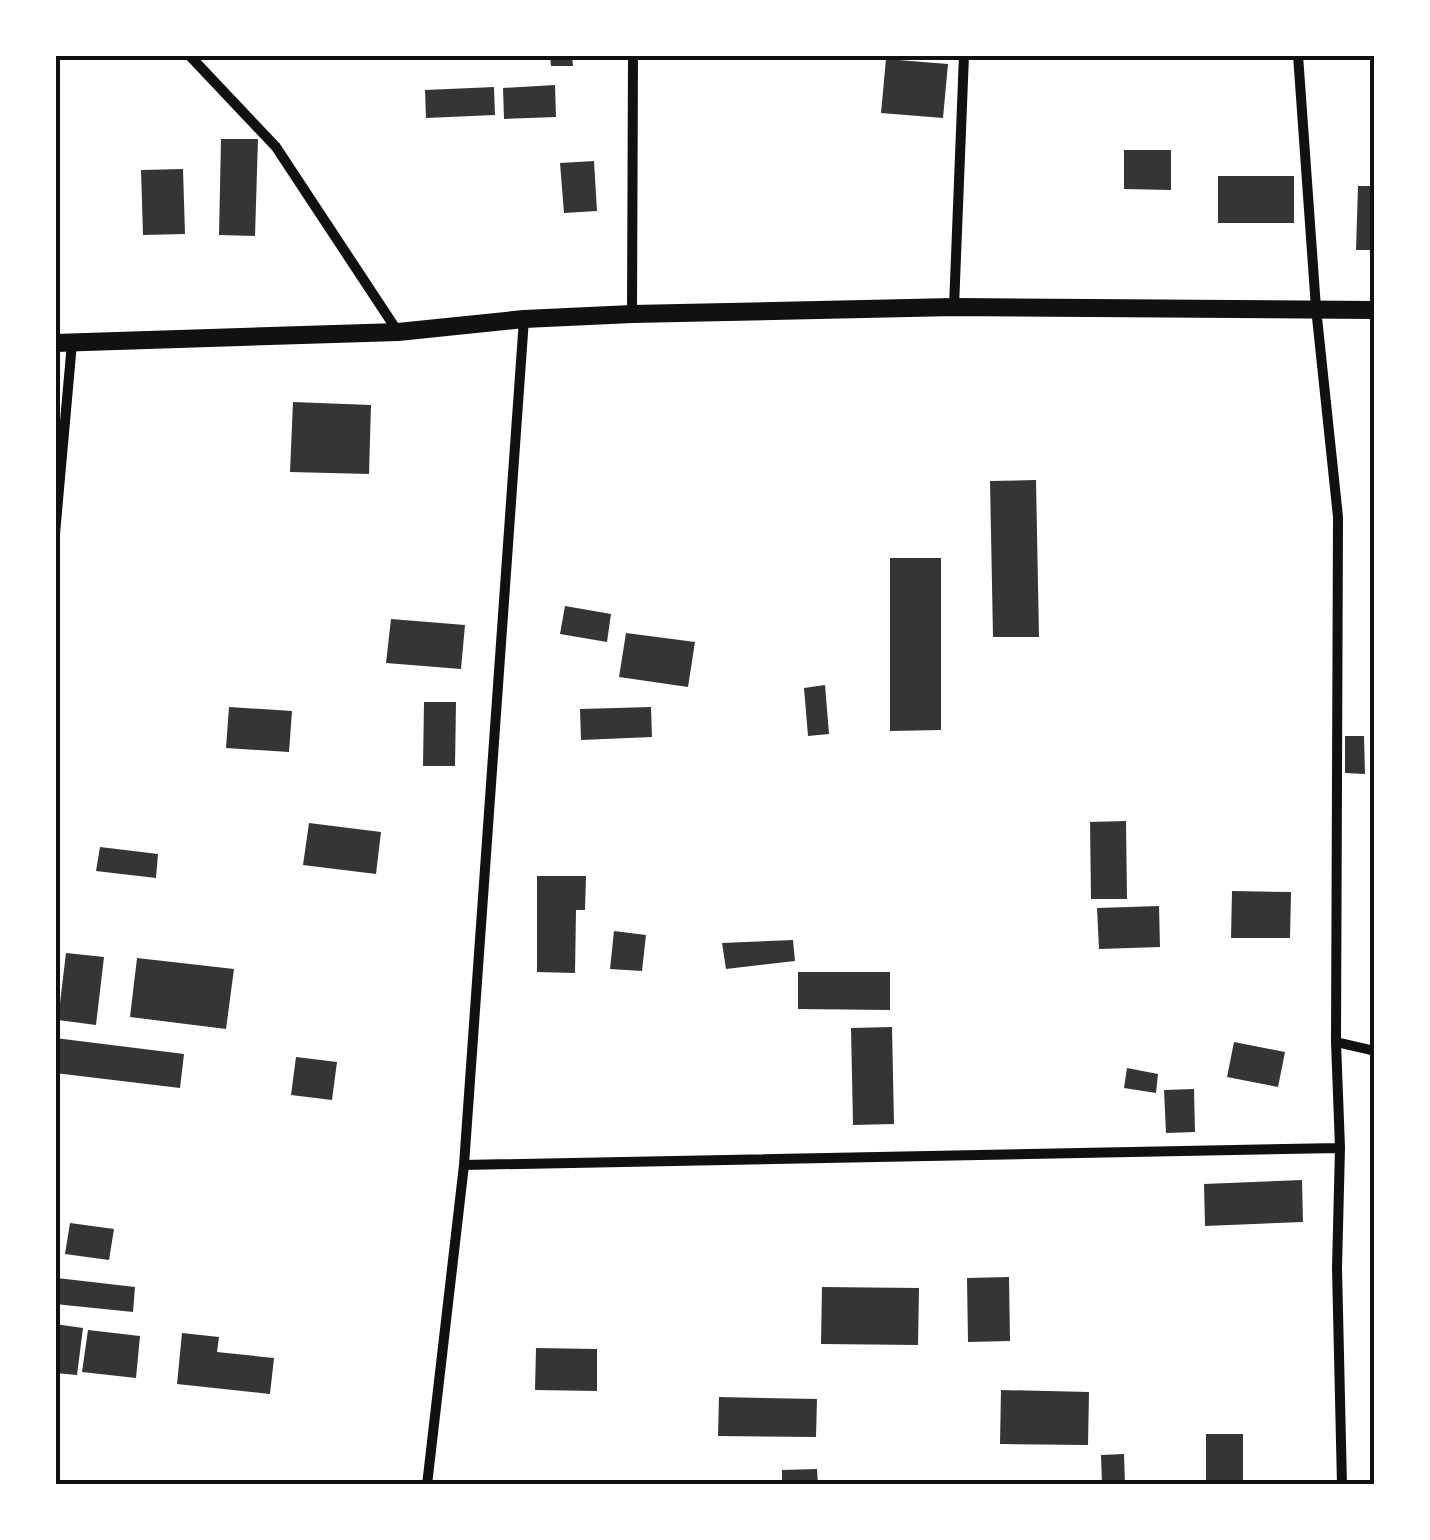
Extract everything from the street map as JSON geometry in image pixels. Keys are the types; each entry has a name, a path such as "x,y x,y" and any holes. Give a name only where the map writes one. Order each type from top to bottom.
{"street":[{"path":"190,55 276,147 398,332"},
{"path":"632,314 633,55"},
{"path":"954,307 964,55"},
{"path":"1298,55 1316,308 1338,516 1336,1042 1342,1485"},
{"path":"55,534 64,343 398,332 524,318 632,314 954,307 1375,310"},
{"path":"427,1485 464,1166 524,318"},
{"path":"1336,1042 1375,1051"},
{"path":"464,1166 1340,1148"}],"building":[{"path":"550,55 572,55 573,66 551,66"},
{"path":"886,59 948,64 943,118 881,113"},
{"path":"555,85 556,117 504,119 503,88"},
{"path":"494,87 495,115 426,118 425,90"},
{"path":"221,139 258,139 255,236 219,235"},
{"path":"1124,150 1171,150 1171,190 1124,189"},
{"path":"594,161 597,211 564,213 560,163"},
{"path":"183,169 185,234 143,235 141,170"},
{"path":"1218,176 1294,176 1294,223 1218,223"},
{"path":"1358,186 1375,186 1375,250 1356,250"},
{"path":"293,402 371,405 369,474 290,472"},
{"path":"1036,480 1039,637 993,637 990,481"},
{"path":"890,558 941,558 941,730 890,731"},
{"path":"565,606 611,614 607,642 560,634"},
{"path":"391,619 465,625 461,669 386,663"},
{"path":"626,633 695,642 688,687 619,677"},
{"path":"825,685 829,734 808,736 804,688"},
{"path":"424,702 456,702 455,766 423,766"},
{"path":"229,707 292,711 289,752 226,748"},
{"path":"651,707 652,737 581,740 580,709"},
{"path":"1345,736 1364,736 1365,774 1345,773"},
{"path":"1126,821 1127,899 1091,899 1090,822"},
{"path":"309,823 381,832 376,874 303,865"},
{"path":"100,847 158,854 156,878 96,871"},
{"path":"537,876 586,876 585,910 576,910 575,973 537,972"},
{"path":"1232,891 1291,892 1290,938 1231,938"},
{"path":"1159,906 1160,947 1099,949 1097,908"},
{"path":"614,931 646,935 642,971 610,969"},
{"path":"793,940 795,961 726,969 722,943"},
{"path":"66,953 104,957 96,1025 58,1020"},
{"path":"137,958 234,969 226,1029 130,1017"},
{"path":"798,972 890,972 890,1010 798,1009"},
{"path":"892,1027 894,1124 853,1125 851,1028"},
{"path":"55,1038 184,1054 180,1088 55,1073"},
{"path":"1234,1042 1285,1052 1278,1087 1227,1077"},
{"path":"296,1057 337,1062 332,1100 291,1095"},
{"path":"1127,1068 1158,1074 1156,1093 1124,1088"},
{"path":"1194,1089 1195,1132 1166,1133 1164,1090"},
{"path":"1302,1180 1303,1222 1205,1226 1204,1184"},
{"path":"70,1223 114,1229 109,1260 65,1254"},
{"path":"1009,1277 1010,1341 968,1342 967,1278"},
{"path":"57,1278 135,1287 133,1312 55,1304"},
{"path":"822,1287 919,1288 918,1345 821,1344"},
{"path":"55,1324 83,1328 77,1375 55,1373"},
{"path":"88,1330 140,1336 136,1378 82,1372"},
{"path":"182,1333 219,1337 217,1352 274,1358 270,1394 177,1384"},
{"path":"536,1348 597,1349 597,1391 535,1390"},
{"path":"1001,1390 1089,1392 1088,1445 1000,1444"},
{"path":"719,1397 817,1399 816,1437 718,1436"},
{"path":"1206,1434 1243,1434 1243,1482 1206,1482"},
{"path":"1124,1454 1125,1485 1102,1485 1101,1455"},
{"path":"817,1469 818,1485 782,1485 782,1470"}]}
